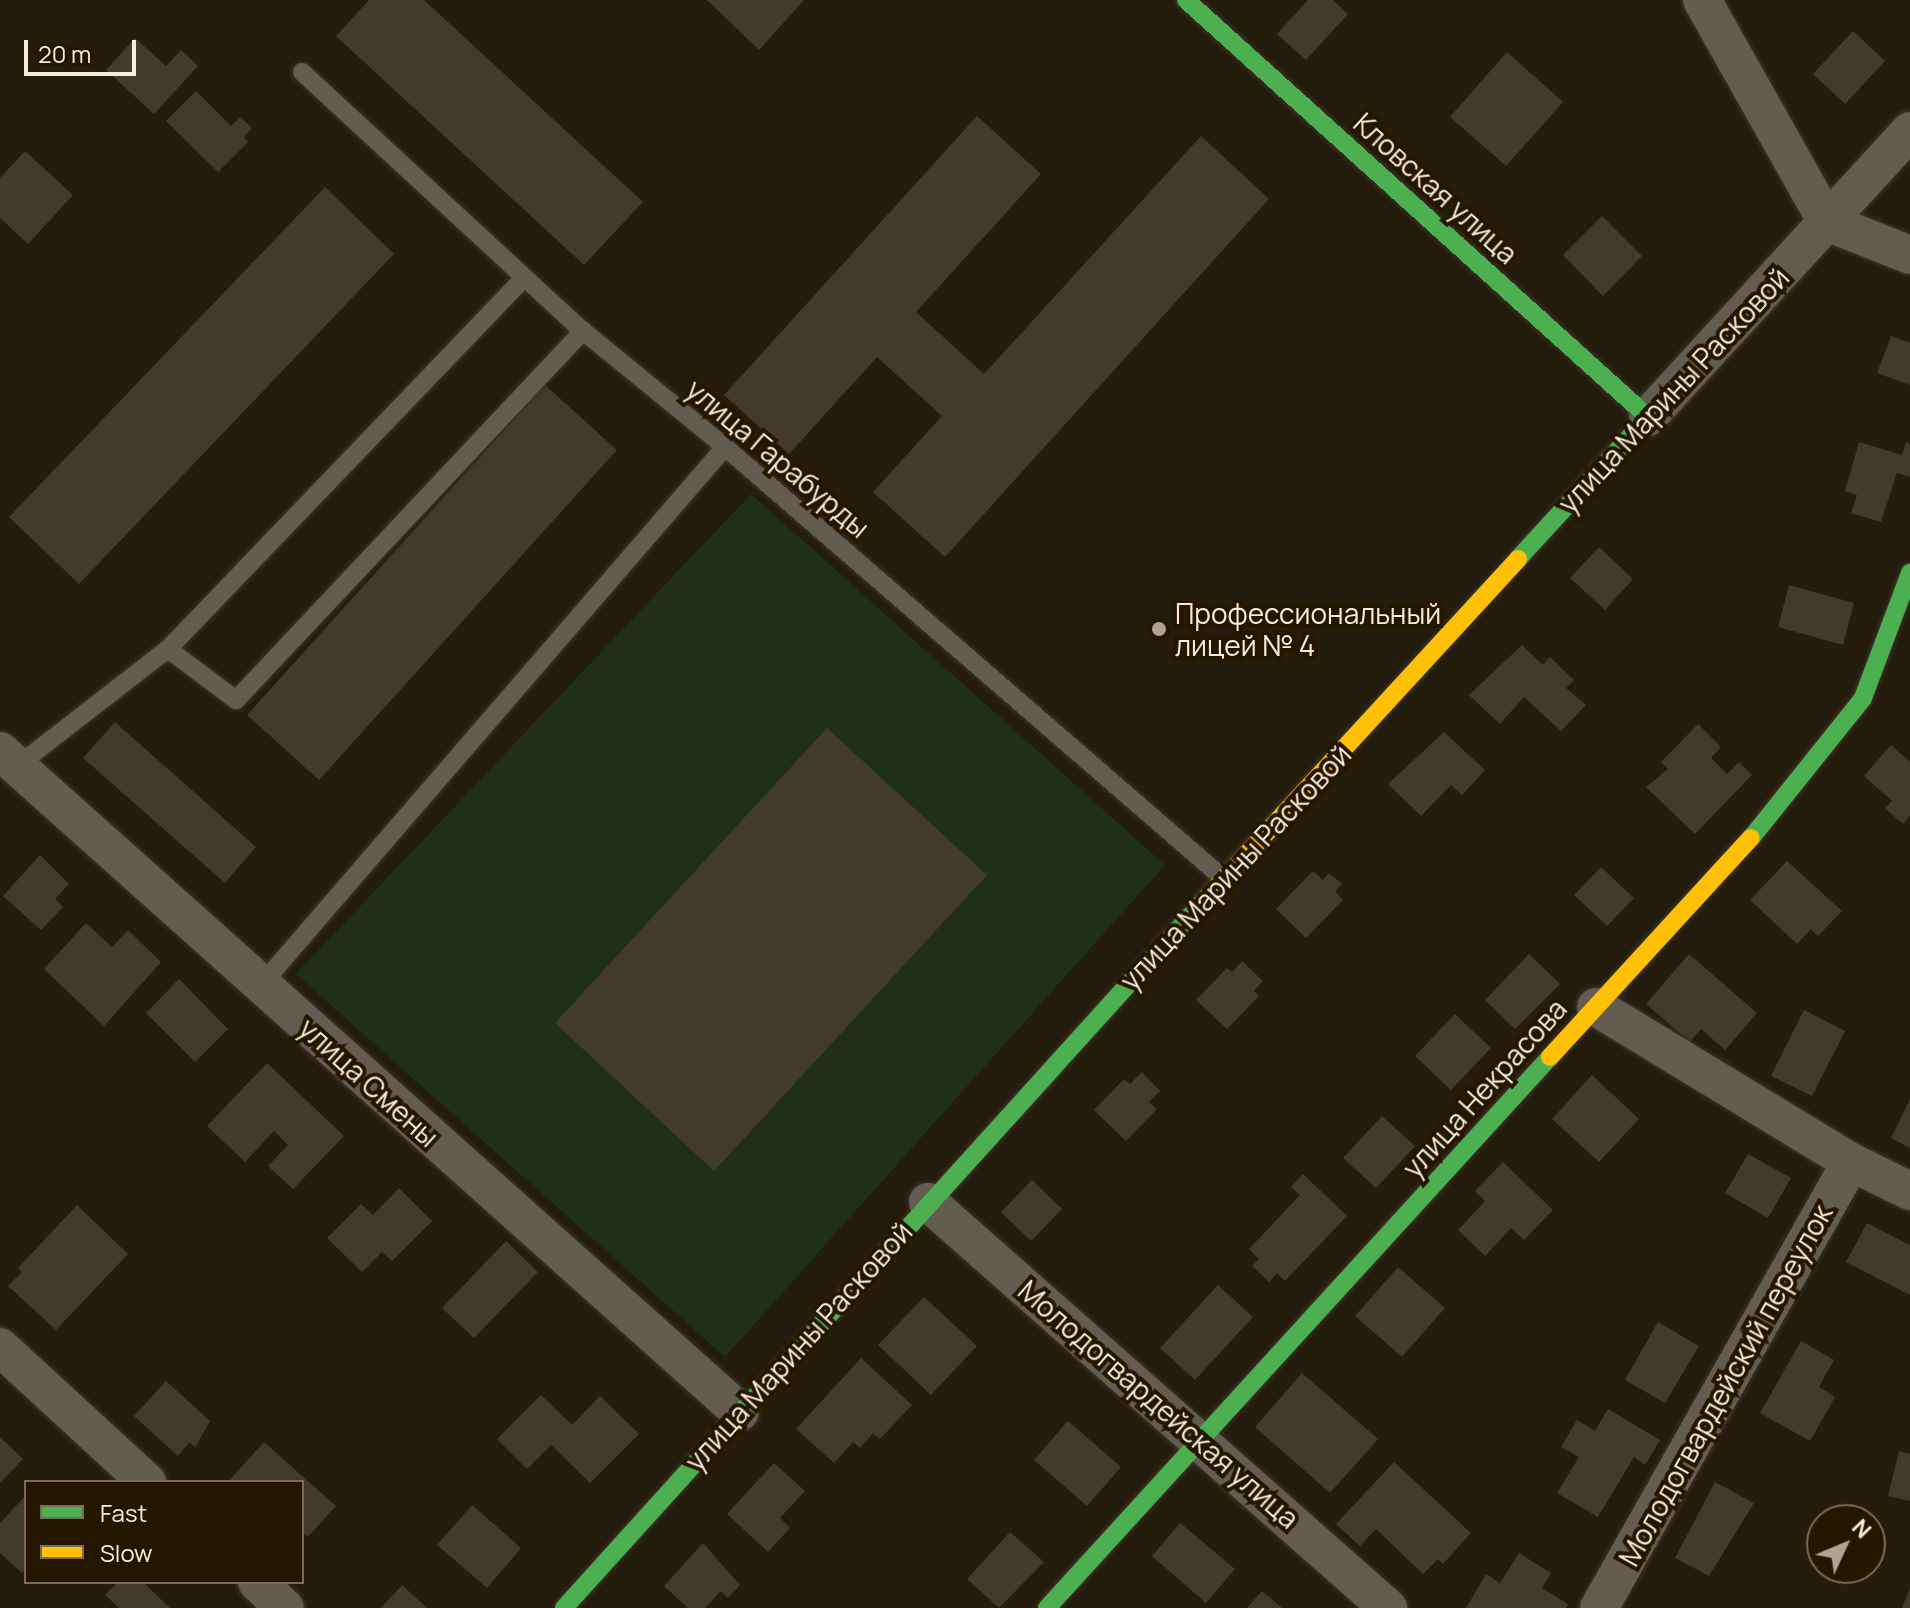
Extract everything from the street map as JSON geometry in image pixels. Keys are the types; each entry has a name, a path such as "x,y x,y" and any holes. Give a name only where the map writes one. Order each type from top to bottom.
{"street":[{"name":"Кловская улица","path":"1186,0 1648,417"},
{"path":"1702,0 1827,222 1910,255"},
{"name":"улица Марины Расковой","path":"564,1608 928,1202 1910,131"},
{"name":"улица Некрасова","path":"1047,1608 1782,804 1863,698 1910,573"},
{"name":"улица Смены","path":"8,758 740,1412"},
{"path":"1596,1007 1851,1162 1910,1191"},
{"name":"Молодогвардейский переулок","path":"1599,1608 1851,1162"},
{"name":"Молодогвардейская улица","path":"928,1202 1201,1439 1388,1608"},
{"path":"0,1347 145,1480"},
{"path":"259,1584 285,1608"}],"lane":[{"name":"улица Гарабурды","path":"302,72 583,331 725,447 1224,879"},
{"path":"8,758 168,649 524,278"},
{"path":"168,649 236,700 583,331"},
{"path":"261,985 725,447"}],"green space":[{"path":"751,494 1165,865 725,1357 296,974"}],"building":[{"path":"369,0 424,0 643,202 584,265 336,36"},
{"path":"707,0 804,0 759,50"},
{"path":"1308,0 1333,0 1348,14 1306,60 1277,34"},
{"path":"1853,31 1885,61 1845,104 1813,74"},
{"path":"135,38 166,66 181,50 198,66 154,114 106,70"},
{"path":"1507,52 1563,102 1506,166 1450,117"},
{"path":"196,91 231,126 240,117 252,128 244,137 248,142 218,172 166,121"},
{"path":"977,116 1041,174 916,312 984,374 1201,136 1269,199 945,557 873,492 942,416 877,357 789,454 724,395"},
{"path":"25,151 73,195 28,244 0,218 0,178"},
{"path":"325,187 394,254 79,584 9,517"},
{"path":"1602,216 1642,256 1603,296 1563,255"},
{"path":"1891,336 1910,343 1910,385 1877,373"},
{"path":"545,385 617,450 319,780 247,715"},
{"path":"1859,442 1902,455 1906,442 1910,444 1910,477 1897,473 1881,522 1851,513 1857,495 1845,491"},
{"path":"1599,547 1633,579 1605,610 1570,578"},
{"path":"1789,585 1854,603 1843,645 1778,627"},
{"path":"1522,645 1543,665 1550,657 1574,680 1566,688 1586,705 1561,731 1524,697 1500,724 1469,695"},
{"path":"115,722 256,847 225,883 83,758"},
{"path":"1698,724 1721,747 1711,758 1727,774 1739,762 1752,775 1695,834 1646,787 1668,769 1661,762"},
{"path":"827,728 987,875 714,1171 555,1023"},
{"path":"1444,732 1485,770 1462,795 1451,785 1421,816 1388,784"},
{"path":"1891,745 1910,762 1910,815 1903,824 1885,808 1892,801 1864,776"},
{"path":"40,855 69,884 55,899 63,907 41,930 3,896"},
{"path":"1787,861 1842,911 1818,936 1811,929 1797,944 1750,900"},
{"path":"1601,867 1634,898 1607,926 1574,895"},
{"path":"1313,871 1323,880 1329,873 1342,884 1335,891 1343,900 1306,938 1276,909"},
{"path":"86,923 112,947 128,930 161,962 104,1026 44,969"},
{"path":"1529,954 1560,984 1515,1029 1485,1000"},
{"path":"1689,954 1757,1013 1725,1050 1701,1029 1690,1042 1646,1004"},
{"path":"1242,961 1263,981 1254,991 1259,996 1227,1029 1196,1000 1227,968 1232,972"},
{"path":"179,979 228,1029 195,1062 146,1013"},
{"path":"1804,1010 1845,1031 1812,1096 1771,1076"},
{"path":"1455,1014 1491,1048 1451,1090 1415,1056"},
{"path":"267,1063 344,1136 293,1189 268,1166 288,1145 274,1131 245,1162 207,1126"},
{"path":"1142,1072 1160,1091 1149,1102 1157,1109 1126,1141 1094,1110 1124,1079 1130,1084"},
{"path":"1592,1075 1639,1119 1599,1162 1552,1119"},
{"path":"1910,1099 1910,1148 1891,1138"},
{"path":"1382,1116 1415,1146 1376,1188 1343,1158"},
{"path":"1748,1154 1791,1178 1768,1218 1725,1193"},
{"path":"1503,1162 1553,1210 1524,1240 1511,1228 1485,1256 1458,1230 1485,1201 1475,1191"},
{"path":"1303,1174 1347,1216 1285,1281 1277,1273 1269,1282 1252,1266 1259,1259 1249,1249 1300,1195 1291,1187"},
{"path":"1032,1180 1062,1209 1031,1241 1001,1212"},
{"path":"399,1188 432,1221 392,1261 382,1252 362,1272 327,1238 361,1204 373,1215"},
{"path":"77,1205 128,1254 56,1330 8,1286 22,1272 18,1268"},
{"path":"1867,1223 1910,1245 1910,1295 1846,1262"},
{"path":"506,1241 538,1272 474,1338 442,1308"},
{"path":"1398,1267 1445,1308 1402,1357 1355,1316"},
{"path":"1218,1285 1253,1317 1195,1380 1160,1348"},
{"path":"924,1297 977,1346 931,1395 878,1345"},
{"path":"1658,1322 1699,1346 1665,1403 1625,1380"},
{"path":"1801,1341 1834,1360 1819,1387 1835,1397 1810,1441 1760,1413"},
{"path":"861,1358 912,1405 880,1439 873,1433 860,1448 853,1442 834,1463 796,1429"},
{"path":"1302,1373 1378,1439 1330,1493 1255,1427"},
{"path":"166,1381 210,1421 195,1448 190,1442 178,1456 134,1416"},
{"path":"541,1395 572,1425 600,1396 639,1434 590,1483 551,1445 527,1469 497,1439"},
{"path":"1608,1409 1660,1440 1645,1465 1634,1457 1598,1517 1557,1493 1579,1457 1561,1447 1577,1420 1595,1431"},
{"path":"1068,1421 1121,1467 1087,1506 1034,1460"},
{"path":"0,1437 23,1459 0,1483"},
{"path":"264,1442 336,1506 308,1537 304,1534 304,1480 230,1480"},
{"path":"1899,1451 1910,1454 1910,1501 1888,1496"},
{"path":"1394,1462 1471,1533 1443,1564 1438,1559 1423,1574 1376,1529 1360,1546 1336,1524"},
{"path":"774,1463 805,1491 780,1518 790,1528 768,1552 727,1514"},
{"path":"1715,1482 1754,1503 1709,1576 1675,1558"},
{"path":"24,1497 22,1573 0,1553 0,1523"},
{"path":"472,1505 521,1548 487,1588 437,1545"},
{"path":"1180,1523 1235,1569 1206,1603 1152,1556"},
{"path":"1010,1532 1044,1562 999,1608 967,1579"},
{"path":"703,1543 740,1585 728,1598 721,1591 705,1608 688,1608 664,1586"},
{"path":"1519,1553 1551,1573 1542,1588 1568,1604 1566,1608 1466,1608 1486,1574 1500,1583"},
{"path":"116,1584 145,1584 170,1608 119,1608 105,1595"},
{"path":"402,1585 427,1608 381,1608"},
{"path":"1910,1588 1910,1608 1902,1608"},
{"path":"1262,1591 1282,1608 1247,1608"}],"traffic: fast":[{"path":"1186,0 1648,417 1518,559"},
{"path":"1751,838 1863,698 1910,573"},
{"path":"564,1608 1200,905"},
{"path":"1047,1608 1550,1057"}],"traffic: slow":[{"path":"1200,905 1518,559"},
{"path":"1550,1057 1751,838"}],"place":[{"name":"Профессиональный лицей № 4","path":"1159,629"}]}
